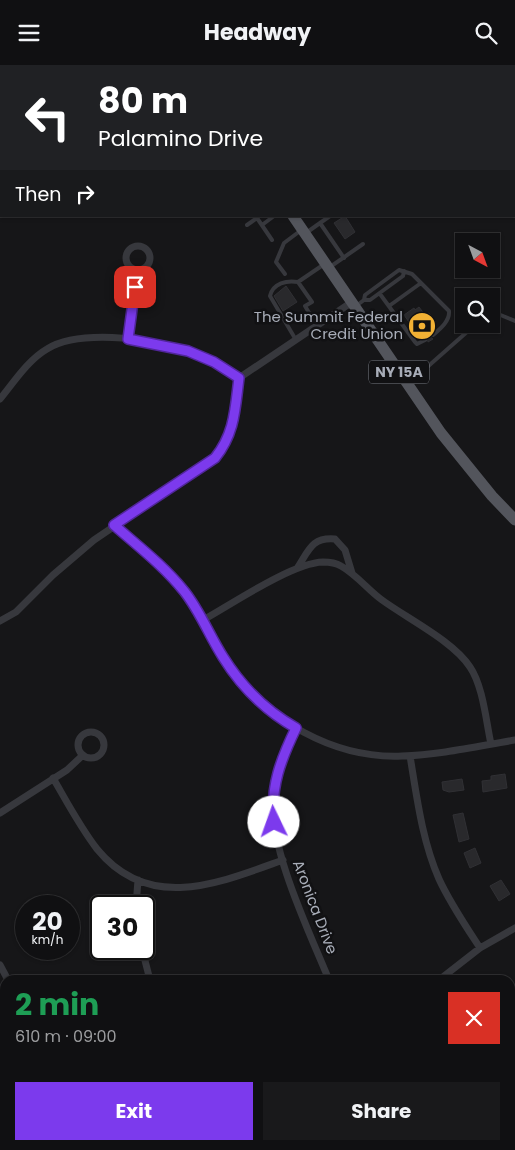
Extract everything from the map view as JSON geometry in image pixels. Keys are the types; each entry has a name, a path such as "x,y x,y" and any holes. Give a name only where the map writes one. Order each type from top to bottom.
{"main road":[{"name":"NY 15A","path":"293,217 327,266 357,303 406,382 465,465 515,520"}],"street":[{"path":"128,339 137,271"},
{"path":"0,621 16,612 53,575 94,540 215,458 226,443 231,432 239,378 317,325 357,303"},
{"path":"0,399 38,355 58,343 72,339 128,339 188,351 214,362 239,378"},
{"path":"114,525 176,582 204,620 222,655 242,683 271,712 296,728 322,741 367,754 410,756 515,740"},
{"path":"298,568 315,542 324,538 335,539 345,550 352,573"},
{"path":"204,620 298,568 324,562 339,565 352,573 380,599 450,647 471,667 480,693 491,744"},
{"name":"Aronica Drive","path":"296,728 281,761 272,798 274,822 283,860 327,975"},
{"path":"0,813 67,770 83,755"},
{"path":"410,756 422,828 431,859 450,901 480,948"},
{"path":"54,778 77,819 98,850 115,867 138,880 165,886 196,887 215,883 283,860"},
{"path":"137,895 138,880"},
{"path":"445,975 480,948 515,928"},
{"path":"145,960 149,975"}],"lane":[{"path":"262,225 273,217"},
{"path":"285,274 276,262 284,243 329,217"},
{"path":"247,225 257,218 272,240"},
{"path":"320,223 344,258"},
{"path":"296,340 270,296 274,288 287,280 298,282 344,258 363,244"},
{"path":"357,303 399,270 412,274 450,315 441,328 433,335"},
{"path":"357,303 370,301 403,276 404,271"},
{"path":"298,282 312,301 305,306 317,325"},
{"path":"389,306 421,283"},
{"path":"380,294 415,342 417,344 425,340"},
{"path":"500,316 515,321"},
{"path":"406,382 425,369 466,333"}],"building":[{"path":"346,217 355,232 345,239 334,223"},
{"path":"286,286 297,302 283,311 274,296"},
{"name":"The Summit Federal Credit Union","path":"419,307 425,315 429,313 435,322 429,329 431,332 429,336 433,339 428,342 427,337 423,337 418,331 416,332 404,315"},
{"path":"505,774 507,788 483,792 482,781 491,780 491,776"},
{"path":"462,779 464,790 449,792 443,790 442,782"},
{"path":"463,813 469,839 459,842 453,815"},
{"path":"475,848 481,863 470,868 464,853"},
{"path":"501,880 510,894 499,901 490,886"}],"place":[{"name":"The Summit Federal Credit Union","path":"422,326"}],"route":[{"path":"135,287 128,339 175,347 200,355 239,378 231,432 226,443 215,458 114,525 160,566 184,591 204,620 229,667 242,683 271,712 296,728 276,776 272,798 274,822"}]}
